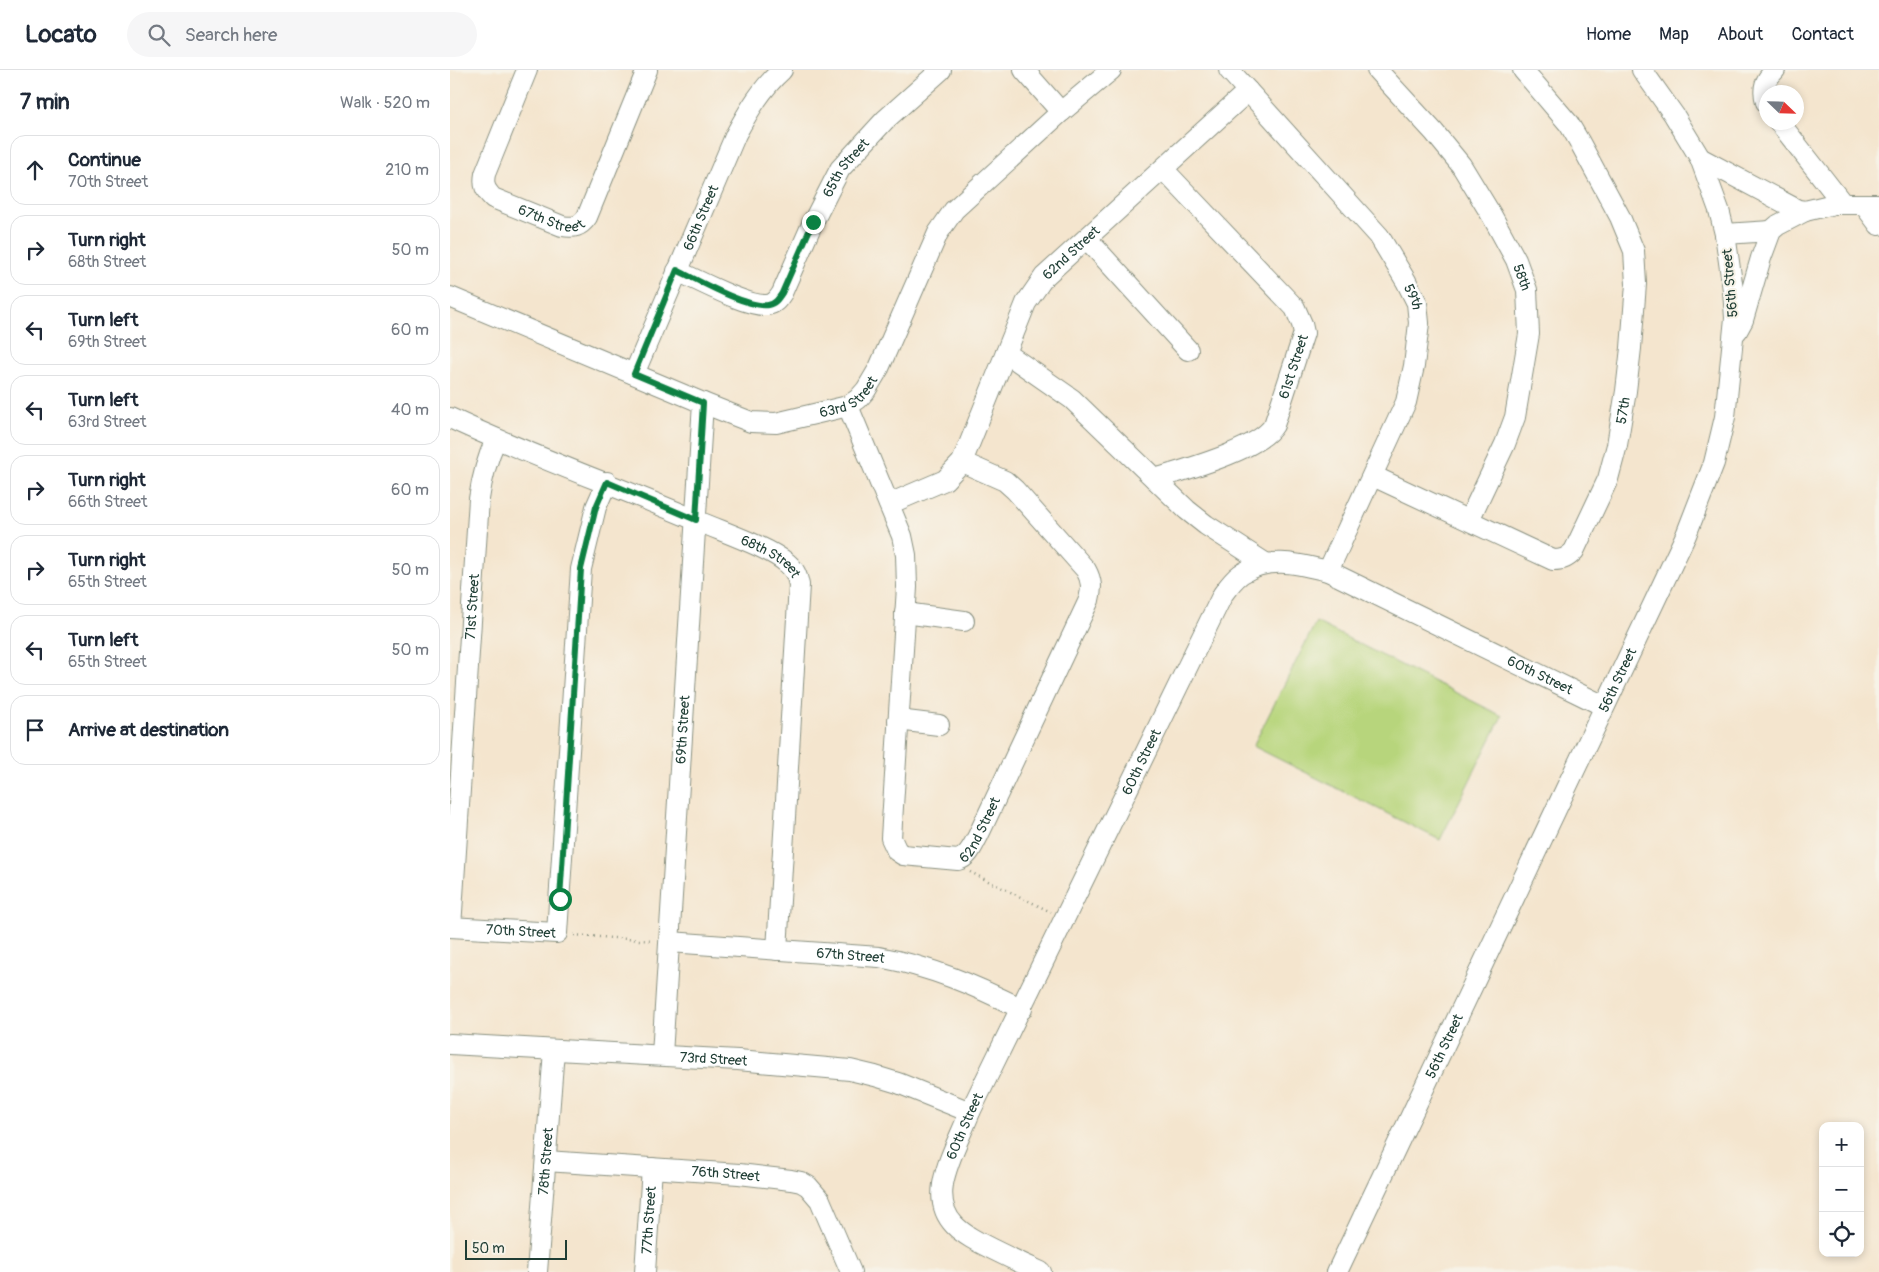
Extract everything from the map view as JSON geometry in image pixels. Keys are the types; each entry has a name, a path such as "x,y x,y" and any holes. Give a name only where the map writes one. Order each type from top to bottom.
{"street":[{"name":"67th Street","path":"527,70 485,174 485,189 493,198 562,226 570,227 582,225 587,217 647,70"},
{"name":"66th Street","path":"634,374 736,134 765,87 782,70"},
{"name":"65th Street","path":"677,270 746,301 760,305 769,305 775,302 782,293 813,222 840,169 885,120 941,70"},
{"path":"1024,70 1061,112"},
{"name":"63rd Street","path":"450,297 751,422 776,423 848,406 866,390 880,368 930,250 954,210 1061,112 1111,70"},
{"name":"59th","path":"1229,70 1379,236 1406,281 1417,304 1419,323 1410,390 1373,476 1328,571"},
{"name":"58th","path":"1377,70 1434,132 1461,165 1516,260 1527,290 1529,334 1515,417 1505,444 1469,520"},
{"name":"57th","path":"1373,476 1553,560 1561,560 1574,551 1608,480 1617,445 1626,391 1636,284 1634,251 1592,162 1569,124 1523,70"},
{"name":"56th Street","path":"1337,1272 1686,535 1714,463 1725,417 1734,318 1733,290 1725,234 1719,210 1700,158 1674,115 1642,70"},
{"path":"1764,85 1765,81 1775,70"},
{"name":"62nd Street","path":"889,504 945,480 962,462 1026,303 1044,277 1248,91"},
{"path":"1785,130 1843,204"},
{"path":"1700,158 1798,210 1805,211"},
{"name":"61st Street","path":"1155,480 1252,444 1270,432 1304,333 1295,308 1163,169"},
{"path":"1725,234 1771,231 1785,221 1805,211 1823,206 1843,204 1871,204 1879,225"},
{"path":"1733,338 1744,320 1755,278 1771,231"},
{"path":"1087,239 1188,350"},
{"path":"1006,352 1072,398 1155,480 1206,525 1265,563"},
{"name":"69th Street","path":"662,1055 703,403"},
{"name":"62nd Street","path":"848,406 902,536 906,555 907,587 891,838 894,846 902,855 962,859 971,850 1088,600 1092,586 1091,578 1086,570 1015,490 1005,482 962,462"},
{"name":"68th Street","path":"450,418 496,439 607,482 774,554 787,562 797,573 799,585 776,950"},
{"name":"71st Street","path":"451,927 479,499 488,457 496,439"},
{"name":"70th Street","path":"451,927 557,933 581,569 596,507 607,482"},
{"name":"60th Street","path":"1041,1272 1007,1265 952,1224 944,1210 943,1186 945,1174 970,1112 1022,1009 1223,594 1241,574 1265,563 1290,562 1328,571 1604,706"},
{"path":"905,613 964,621"},
{"path":"898,720 939,725"},
{"name":"67th Street","path":"670,942 879,957 911,963 945,974 1022,1009"},
{"name":"73rd Street","path":"450,1044 662,1055 850,1070 898,1083 970,1112"},
{"name":"78th Street","path":"538,1272 554,1050"},
{"name":"76th Street","path":"546,1161 739,1174 801,1182 808,1186 820,1200 851,1272"},
{"name":"77th Street","path":"650,1271 652,1168"}],"path":[{"path":"962,859 967,871 1065,919"},
{"path":"557,933 670,942"}],"green space":[{"path":"1316,622 1502,716 1440,840 1253,746"}],"route":[{"path":"560,899 581,569 596,507 607,482 696,520 703,403 634,374 677,270 746,301 760,305 769,305 775,302 782,293 813,222"}]}
